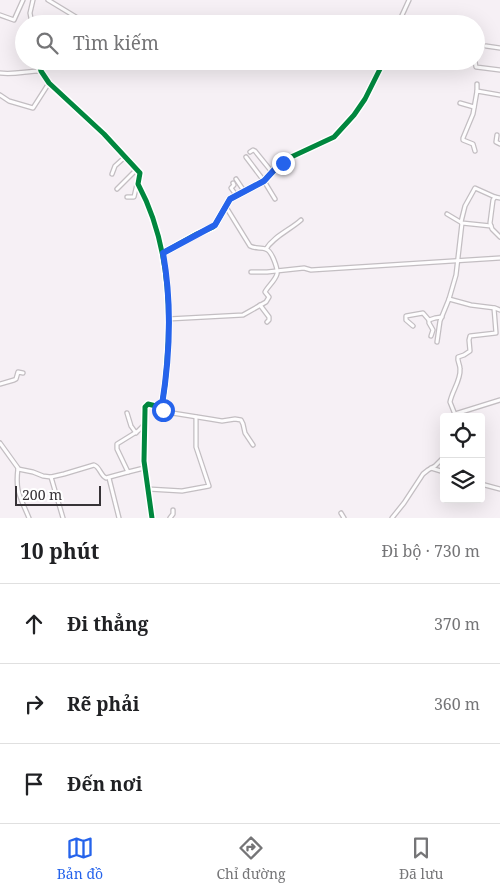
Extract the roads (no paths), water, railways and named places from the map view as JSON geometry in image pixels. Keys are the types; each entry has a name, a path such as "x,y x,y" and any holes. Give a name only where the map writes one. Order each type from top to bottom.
{"street":[{"path":"16,15 23,0"},
{"path":"30,15 33,0"},
{"path":"48,0 73,15"},
{"path":"402,15 409,0"},
{"path":"0,15 14,20 15,18"},
{"path":"486,46 500,48"},
{"path":"485,68 500,70"},
{"path":"163,253 215,225 228,200 264,181 289,158 334,137 354,115 365,99 380,70"},
{"path":"0,73 41,71 49,82 104,134 140,173 134,197 128,197"},
{"path":"0,95 8,101 33,108 49,82"},
{"path":"475,151 473,144 463,138 474,107 477,84"},
{"path":"477,91 500,95"},
{"path":"460,103 474,107"},
{"path":"497,136 496,142 500,144"},
{"path":"250,152 256,151 272,172"},
{"path":"112,174 114,166 125,157"},
{"path":"246,158 275,199"},
{"path":"117,188 137,169"},
{"path":"236,179 244,191"},
{"path":"233,183 234,185 231,188 236,195"},
{"path":"138,184 149,207 163,253 167,277 168,350 162,405 160,407"},
{"path":"436,342 442,317 456,278 464,206 474,188 500,198"},
{"path":"495,197 490,217 491,226 500,237"},
{"path":"168,318 244,315 268,299 269,297 265,292 275,278 277,271 271,252 266,249 250,246 226,207"},
{"path":"447,214 462,223 491,226"},
{"path":"266,249 273,239 301,220"},
{"path":"251,272 304,268 310,270 354,268 500,258"},
{"path":"449,299 497,309"},
{"path":"454,413 450,398 455,391 459,374 458,357 470,352 470,336 496,333 497,309 500,303"},
{"path":"260,305 269,317 267,322"},
{"path":"413,326 406,320 406,316 423,313 429,320 433,330 430,336"},
{"path":"429,320 442,317"},
{"path":"0,384 16,379 18,372 23,373"},
{"path":"461,413 500,400"},
{"path":"152,518 144,468 146,404 160,407 166,412 222,421 241,420 245,433 253,446"},
{"path":"127,413 131,426 136,432"},
{"path":"148,489 182,491 209,486 196,447 196,417"},
{"path":"128,472 116,444 140,430 144,424"},
{"path":"1,447 18,469 16,481 18,492 28,518"},
{"path":"392,518 423,474 443,458"},
{"path":"18,469 51,477 94,464 104,477 108,478 144,468"},
{"path":"431,468 440,471"},
{"path":"51,477 63,518"},
{"path":"108,478 119,518"},
{"path":"485,485 500,489"},
{"path":"170,518 173,510"},
{"path":"341,513 344,518"}]}
